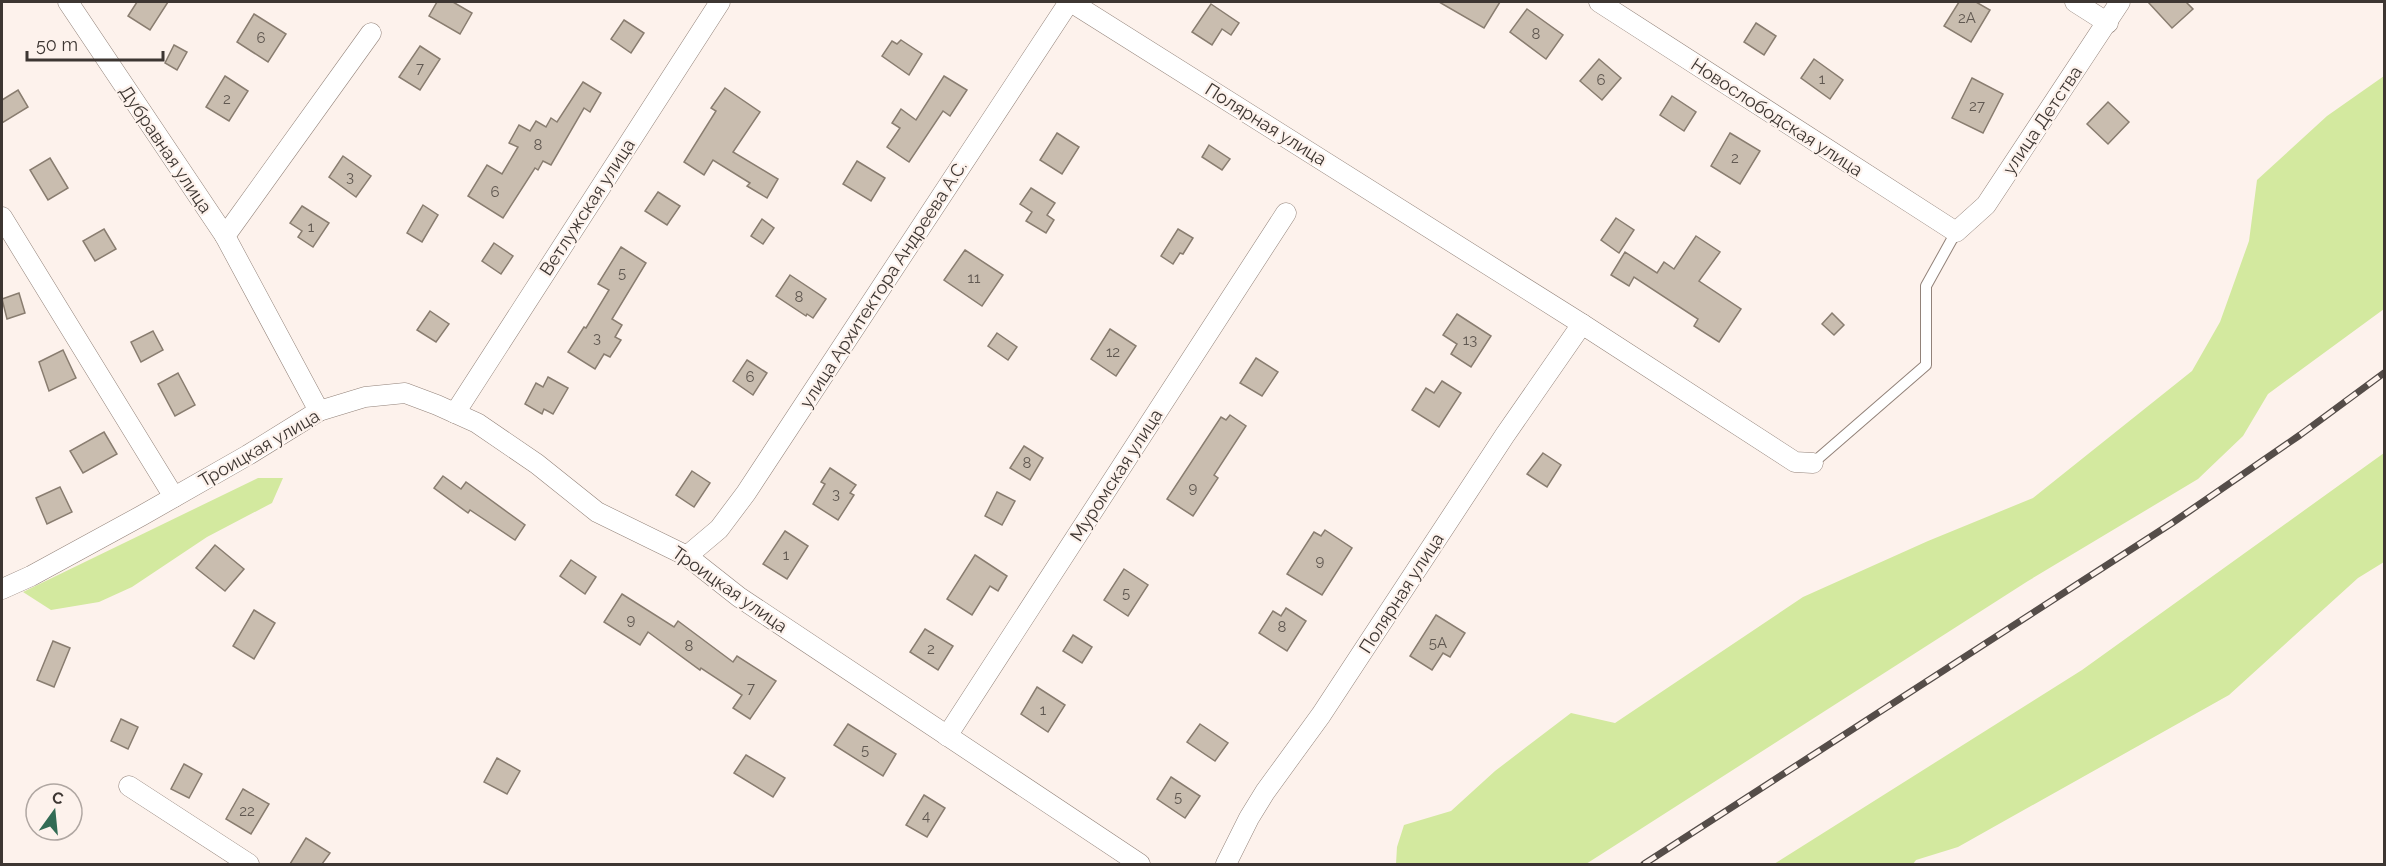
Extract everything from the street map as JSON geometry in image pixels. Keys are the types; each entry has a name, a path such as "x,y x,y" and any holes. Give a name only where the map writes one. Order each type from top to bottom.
{"street":[{"name":"Дубравная улица","path":"68,2 225,236 320,411"},
{"name":"Ветлужская улица","path":"454,413 720,2"},
{"name":"Полярная улица","path":"1070,2 1582,324 1795,462 1813,463"},
{"name":"улица Архитектора Андреева А.С.","path":"687,556 719,529 746,493 1070,2"},
{"name":"Новослободская улица","path":"1599,2 1956,232"},
{"path":"2074,2 2108,23"},
{"name":"улица Детства","path":"1956,232 1986,206 2120,2"},
{"name":"Дубравная улица","path":"225,236 371,33"},
{"name":"Муромская улица","path":"947,736 1286,213"},
{"path":"2,217 174,497"},
{"name":"Полярная улица","path":"1226,864 1265,792 1321,715 1505,435 1582,324"},
{"name":"Троицкая улица","path":"2,589 31,576 174,497 320,411 365,397 405,393 477,423 537,464 597,512 687,556 739,597 1140,864"},
{"path":"129,786 249,864"}],"lane":[{"path":"1813,463 1926,365 1926,286 1956,232"}],"green space":[{"path":"2384,76 2384,309 2268,394 2243,436 2198,479 2028,581 1586,864 1396,864 1397,847 1404,825 1451,811 1495,771 1571,713 1615,723 1803,597 1928,541 2033,498 2192,371 2220,322 2249,241 2257,180 2327,116"},
{"path":"2384,453 2384,562 2358,578 2229,695 1958,847 1916,860 1913,864 1774,864 2082,670"},
{"path":"258,478 283,478 272,503 207,537 132,587 99,602 51,610 23,592"}],"building":[{"path":"137,2 168,2 150,30 128,16"},
{"path":"437,2 453,2 472,13 460,34 429,16"},
{"path":"1439,2 1500,2 1484,28"},
{"path":"1959,2 1976,2 1990,10 1971,42 1944,26"},
{"path":"2148,2 2186,2 2193,9 2172,28"},
{"path":"1211,4 1239,23 1231,35 1222,29 1212,45 1192,32"},
{"path":"1527,9 1563,35 1546,59 1510,32"},
{"path":"254,14 286,34 268,62 237,42"},
{"path":"624,20 644,33 631,53 611,39"},
{"path":"1756,23 1776,36 1764,55 1744,42"},
{"path":"901,40 922,54 909,75 882,56 892,41 897,44"},
{"path":"174,45 187,52 177,70 165,63"},
{"path":"420,46 440,59 420,90 399,77"},
{"path":"1599,59 1621,78 1602,100 1580,81"},
{"path":"1814,59 1843,80 1830,99 1801,78"},
{"path":"225,76 248,91 229,121 206,107"},
{"path":"944,76 967,90 950,116 943,111 909,162 887,147 900,128 892,123 901,109 916,120"},
{"path":"1972,78 2003,94 1983,133 1952,118"},
{"path":"583,82 601,93 590,112 584,108 551,165 543,161 538,170 535,168 503,218 468,196 487,165 502,174 518,147 509,143 519,125 530,131 536,121 546,127 551,118 557,122"},
{"path":"725,88 760,112 733,152 778,179 767,198 747,186 750,183 713,160 704,175 684,162 716,111 711,108"},
{"path":"18,90 28,107 2,123 2,100"},
{"path":"1672,96 1696,112 1684,131 1660,115"},
{"path":"2108,102 2129,122 2108,144 2087,124"},
{"path":"1057,133 1079,147 1062,174 1040,160"},
{"path":"1730,133 1760,151 1740,184 1711,166"},
{"path":"1209,145 1230,159 1222,170 1202,157"},
{"path":"343,156 371,176 356,197 329,177"},
{"path":"50,158 68,188 48,200 30,170"},
{"path":"857,161 885,178 871,201 843,184"},
{"path":"1031,188 1055,203 1047,215 1054,220 1046,233 1026,221 1032,212 1020,204"},
{"path":"658,192 680,206 667,225 645,211"},
{"path":"423,205 438,215 422,242 407,233"},
{"path":"302,206 329,223 313,247 298,237 302,231 290,223"},
{"path":"1616,218 1634,230 1619,253 1601,240"},
{"path":"762,219 774,228 763,244 751,236"},
{"path":"104,229 116,249 95,261 83,241"},
{"path":"1178,229 1193,238 1183,254 1180,253 1173,264 1161,256"},
{"path":"1696,236 1720,252 1699,281 1741,309 1719,342 1694,326 1698,319 1634,277 1629,286 1611,275 1625,252 1657,273 1664,262 1674,269"},
{"path":"494,243 513,256 501,274 482,261"},
{"path":"621,247 646,263 612,319 622,325 615,337 621,340 610,357 604,354 595,369 568,352 609,290 598,284"},
{"path":"965,250 1003,275 982,306 944,280"},
{"path":"790,275 826,299 813,318 807,314 806,316 776,296"},
{"path":"19,293 25,313 7,319 2,299"},
{"path":"430,311 449,324 436,342 417,330"},
{"path":"1832,313 1844,325 1834,335 1822,324"},
{"path":"1457,314 1491,336 1471,367 1451,354 1457,344 1443,335"},
{"path":"1110,329 1136,346 1116,376 1091,359"},
{"path":"153,331 163,350 141,362 131,342"},
{"path":"997,333 1017,347 1008,360 988,346"},
{"path":"63,350 76,378 49,391 39,362"},
{"path":"1256,358 1278,372 1262,396 1240,383"},
{"path":"747,360 767,373 753,395 733,381"},
{"path":"178,373 195,405 175,416 158,384"},
{"path":"548,377 568,388 553,414 544,409 542,414 525,404 536,383 543,387"},
{"path":"1442,381 1461,393 1439,427 1412,410 1426,388 1434,393"},
{"path":"1230,415 1246,426 1214,475 1218,478 1193,516 1167,499 1221,417 1226,420"},
{"path":"104,432 117,454 83,473 70,451"},
{"path":"1024,446 1043,458 1030,480 1010,468"},
{"path":"1543,453 1561,465 1547,487 1527,474"},
{"path":"830,468 856,485 850,493 854,495 838,520 813,504 825,484 821,482"},
{"path":"692,471 710,483 694,507 676,495"},
{"path":"443,476 461,489 466,482 525,525 515,540 470,510 468,513 434,488"},
{"path":"60,487 72,512 47,524 36,498"},
{"path":"997,492 1015,501 1002,525 985,516"},
{"path":"1325,530 1352,548 1322,595 1287,574 1314,532 1321,536"},
{"path":"785,531 808,546 787,579 763,564"},
{"path":"215,545 244,569 225,591 196,568"},
{"path":"975,555 1007,576 998,591 990,586 972,615 947,599"},
{"path":"571,560 596,577 585,594 560,576"},
{"path":"1124,569 1148,585 1128,616 1104,600"},
{"path":"622,594 674,627 678,621 733,662 737,656 776,681 750,719 733,708 742,695 701,668 700,670 648,632 640,645 604,622"},
{"path":"1286,608 1306,621 1287,651 1259,633 1273,611 1281,616"},
{"path":"254,610 275,623 254,659 233,646"},
{"path":"1436,615 1465,633 1450,657 1443,653 1432,670 1410,656"},
{"path":"925,629 953,646 938,670 910,652"},
{"path":"1073,635 1092,647 1082,663 1063,651"},
{"path":"53,641 70,648 54,687 37,680"},
{"path":"1037,687 1065,705 1048,732 1021,714"},
{"path":"121,719 138,727 128,749 111,741"},
{"path":"848,724 896,754 883,776 834,745"},
{"path":"1200,724 1228,743 1215,761 1187,742"},
{"path":"746,755 785,778 773,797 734,773"},
{"path":"497,758 520,771 507,794 484,782"},
{"path":"184,764 202,774 189,798 171,789"},
{"path":"1171,777 1200,796 1185,818 1157,799"},
{"path":"243,789 269,804 251,834 226,819"},
{"path":"924,795 945,808 927,837 906,825"},
{"path":"306,838 330,853 322,864 290,864"}],"railway":[{"path":"1644,864 2172,523 2300,435 2384,373"}]}
